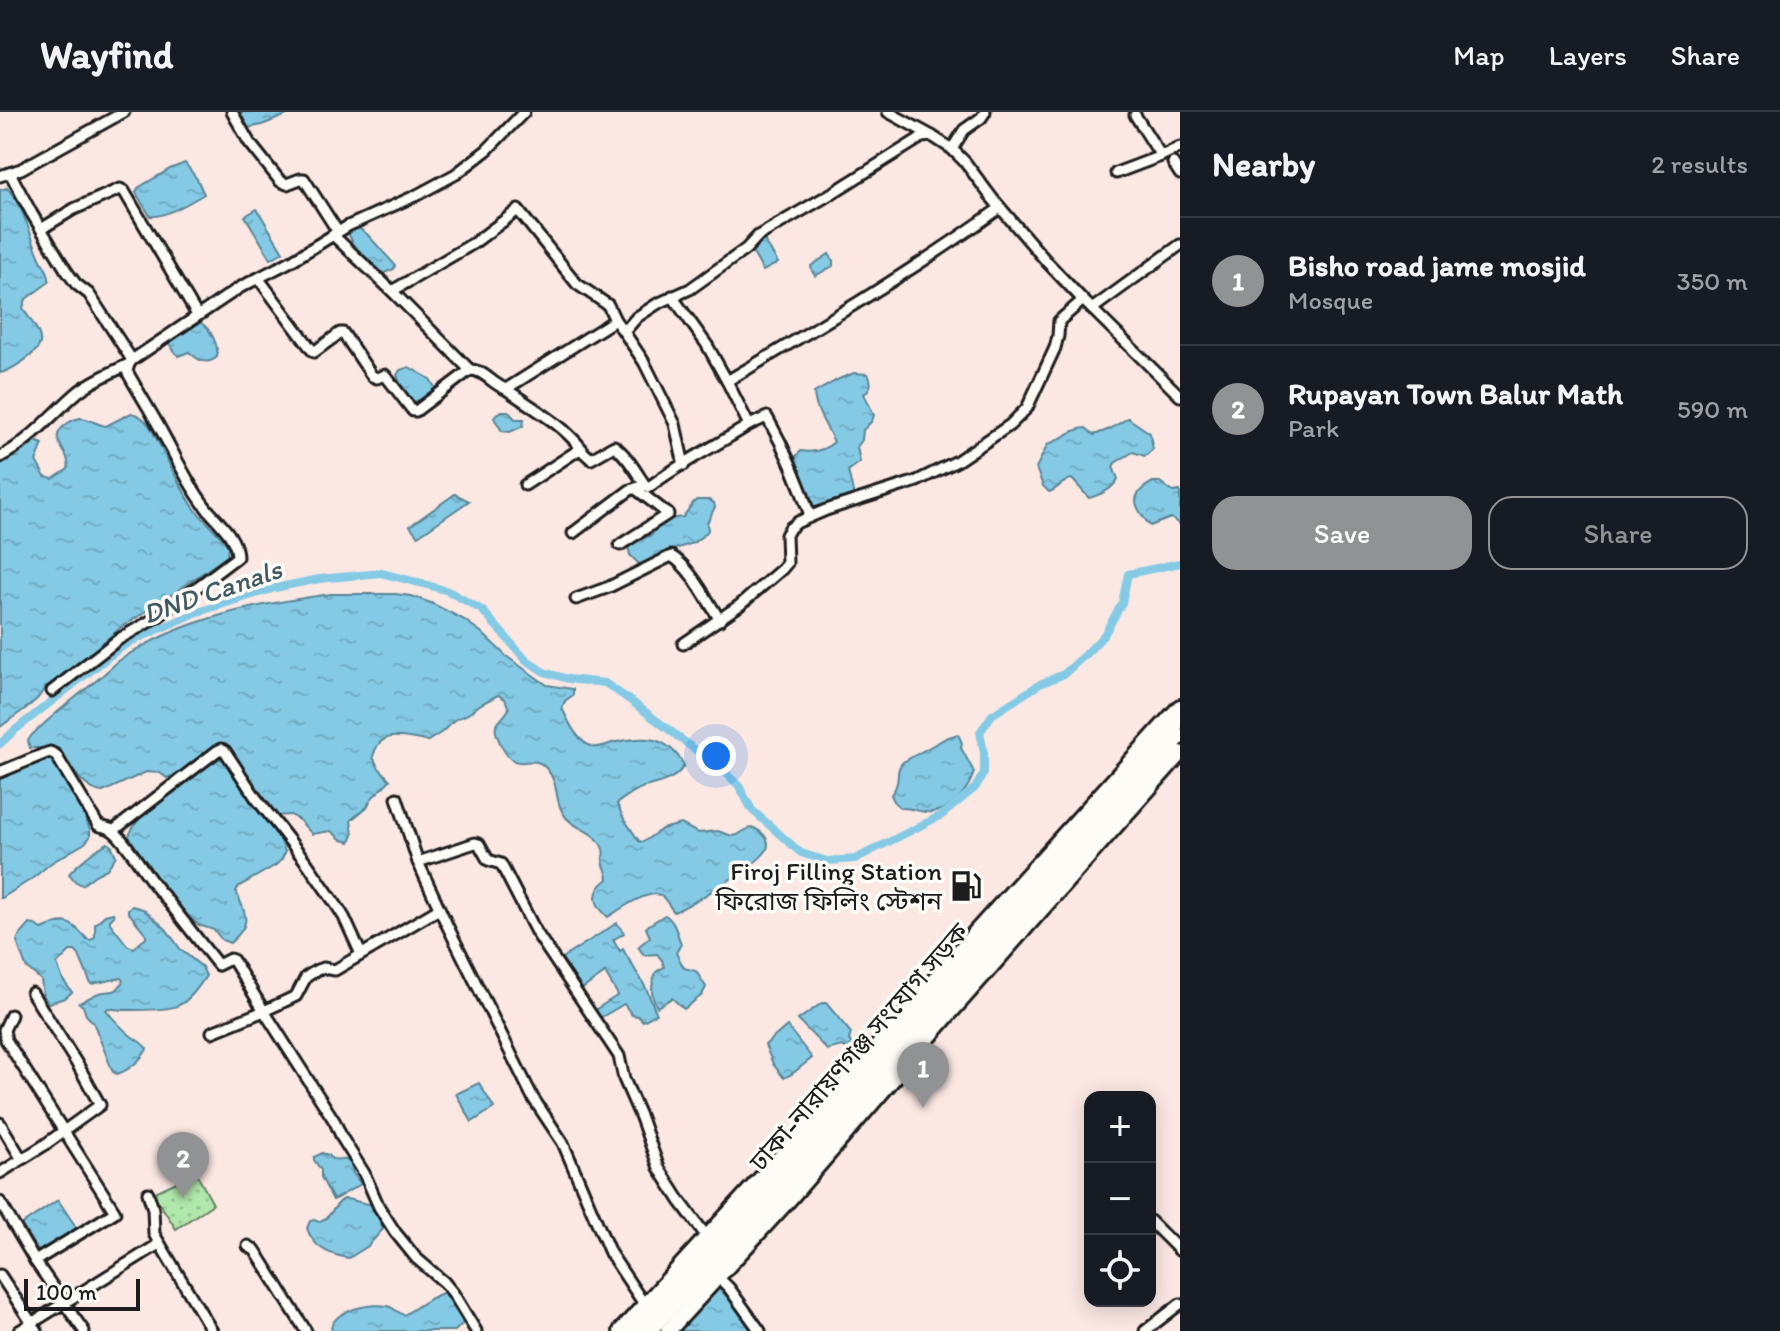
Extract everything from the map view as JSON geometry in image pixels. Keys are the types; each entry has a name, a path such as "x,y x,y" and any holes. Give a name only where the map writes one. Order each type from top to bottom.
{"main road":[{"path":"1046,878 1180,707"},
{"name":"ঢাকা-নারায়ণগঞ্জ সংযোগ সড়ক","path":"649,1331 886,1078 943,1012 1046,878 1180,720"},
{"name":"ঢাকা-নারায়ণগঞ্জ সংযোগ সড়ক","path":"636,1331 785,1171 814,1127 845,1097 899,1028 1180,736"},
{"path":"1046,878 1180,753"},
{"path":"668,1331 791,1197 886,1078"},
{"path":"621,1331 814,1127"}],"street":[{"path":"124,112 21,169 5,174 73,281 89,294 130,362"},
{"path":"232,112 249,142 280,181 287,184 304,179 335,234 470,370"},
{"path":"0,457 38,432 79,391 130,362 221,299 335,234 456,174 487,150 524,112"},
{"path":"888,112 952,149 1000,208 1083,300 1180,396"},
{"path":"952,149 964,130 985,112"},
{"path":"1135,115 1161,156"},
{"path":"624,332 637,317 690,289 746,249 758,236 922,137 932,136"},
{"path":"1116,173 1180,147"},
{"path":"1173,163 1180,174"},
{"path":"41,229 83,205 120,189 124,191 197,315"},
{"path":"727,381 890,283 1000,208"},
{"path":"392,291 474,243 518,210 577,284 608,305 644,362 675,424 684,465"},
{"path":"1092,309 1180,245"},
{"path":"259,279 314,352 343,333 372,376 385,375 389,378 413,411 470,370 478,370 555,422 573,438 586,457 591,459 614,446 619,448 640,487 668,514 620,545"},
{"path":"672,296 707,345 749,425"},
{"path":"683,644 740,605 782,569 787,563 786,535 790,528 810,516 917,481 957,461 1010,425 1027,408 1055,348 1059,321 1083,300"},
{"path":"506,389 615,320"},
{"path":"52,691 131,630 159,616 237,557 236,548 224,527 200,499 176,462 129,375 127,367 130,362"},
{"path":"573,533 630,490 649,487 668,472 767,417 790,463 810,516"},
{"path":"525,485 582,449"},
{"path":"576,599 609,587 671,556 688,573 720,620"},
{"path":"113,831 221,749 337,906 361,954"},
{"path":"0,772 50,752 59,759 98,825 113,831 218,965 233,960 335,1122 389,1224 416,1258 444,1282 476,1331"},
{"path":"397,798 418,862 439,909 528,1089 563,1143 610,1253 644,1304"},
{"path":"418,862 475,843 479,844 488,860 501,864 536,932 619,1056 624,1079 659,1168 707,1237"},
{"path":"212,1032 296,996 306,977 317,970 335,970 439,909"},
{"path":"0,1173 100,1105 32,993"},
{"path":"11,1015 4,1030 6,1040 115,1212 35,1261"},
{"path":"0,1123 21,1158"},
{"path":"148,1193 153,1209 154,1234 212,1331"},
{"path":"0,1202 35,1261 84,1331"},
{"path":"1156,1227 1180,1251"},
{"path":"19,1331 35,1327 64,1303 159,1244"},
{"path":"248,1246 263,1261 306,1331"},
{"path":"0,1275 35,1327"},
{"path":"717,1276 760,1331"},
{"path":"1145,1331 1180,1304"}],"green space":[{"path":"196,1173 213,1204 176,1229 153,1193"}],"water":[{"path":"238,112 294,112 248,128"},
{"path":"185,163 204,194 170,212 150,216 136,193 138,188"},
{"path":"7,188 22,212 48,272 49,282 26,299 23,308 39,334 38,347 23,361 0,373 0,190"},
{"path":"257,209 283,252 271,259 245,216"},
{"path":"357,227 395,265 394,269 382,274 356,254 348,233"},
{"path":"764,240 778,263 763,271 750,248"},
{"path":"829,254 833,266 815,276 811,266"},
{"path":"201,323 214,338 217,357 206,361 189,352 178,356 170,345 172,337 193,324"},
{"path":"409,367 430,379 436,389 427,398 412,402 403,391 397,375 400,370"},
{"path":"854,373 868,374 870,385 864,394 874,415 863,430 857,447 860,462 848,471 854,496 832,506 815,506 810,504 794,462 801,451 818,451 834,442 819,412 814,393"},
{"path":"502,411 508,411 515,419 524,419 523,426 510,432 502,431 494,418"},
{"path":"131,413 149,425 189,500 228,546 227,556 120,628 0,727 0,464 36,441 43,444 36,461 45,477 53,479 68,469 58,435 68,423 80,418 106,426"},
{"path":"1128,418 1150,433 1153,449 1145,456 1133,452 1115,463 1113,467 1118,479 1109,489 1089,498 1072,479 1049,492 1043,486 1036,468 1048,444 1086,428 1094,435"},
{"path":"1153,482 1160,482 1173,492 1180,491 1180,525 1171,518 1150,526 1140,513 1136,502 1139,492"},
{"path":"455,494 469,501 418,536 410,526"},
{"path":"697,500 714,503 706,533 693,543 644,565 630,555 630,544 652,535 664,522 683,517"},
{"path":"331,594 395,594 431,603 463,619 506,656 547,685 573,689 573,695 562,708 574,731 588,745 598,747 644,739 670,748 684,765 681,770 667,780 637,790 617,804 639,841 643,842 662,829 681,824 698,833 718,831 732,836 751,827 766,838 767,849 740,873 674,912 662,896 656,894 634,901 608,917 599,907 596,897 599,888 608,879 600,842 567,819 546,768 534,761 518,762 507,755 496,725 509,709 505,699 498,695 454,720 428,741 395,737 381,741 373,757 390,780 351,820 353,835 350,842 331,831 312,834 291,815 276,816 226,743 219,743 182,772 167,778 160,773 146,772 103,792 82,781 54,748 30,748 28,741 31,736 120,660 169,633 249,608"},
{"path":"958,734 961,748 974,772 959,798 947,807 929,812 901,808 895,803 891,795 903,762"},
{"path":"43,759 51,760 61,769 90,829 90,837 0,898 0,778"},
{"path":"219,759 231,766 279,835 285,852 276,865 238,887 236,891 245,913 245,924 230,943 188,916 141,858 129,836 155,803"},
{"path":"108,843 116,856 107,869 82,885 75,881 69,874"},
{"path":"132,906 143,909 166,929 181,950 202,967 206,976 187,1000 174,1007 106,1010 147,1049 134,1064 117,1074 113,1072 93,1022 79,1003 99,993 116,990 123,981 121,978 91,984 79,955 70,951 57,964 72,992 65,998 48,1003 43,995 41,980 26,967 17,942 30,924 42,929 62,922 91,940 95,937 95,924 105,915 113,913 110,923 128,946 134,948 146,938 146,934 128,912"},
{"path":"665,915 677,932 681,944 676,953 684,968 696,971 706,987 702,995 684,1009 672,998 657,1007 652,986 656,972 664,967 662,960 657,954 644,955 638,947 650,937 646,928"},
{"path":"617,923 624,933 613,940 620,951 623,949 656,1012 643,1021 632,1015 624,1004 600,1018 595,1010 618,995 605,973 582,989 562,958"},
{"path":"826,1003 851,1033 849,1040 854,1048 851,1051 842,1046 827,1050 798,1020"},
{"path":"787,1026 812,1058 784,1078 773,1064 765,1045"},
{"path":"479,1083 494,1108 472,1122 456,1094"},
{"path":"322,1153 332,1159 346,1160 361,1184 333,1200 314,1160"},
{"path":"344,1199 370,1204 383,1229 368,1246 349,1258 323,1249 313,1241 307,1228 310,1221 324,1220"},
{"path":"58,1200 78,1230 41,1255 21,1225"},
{"path":"717,1287 733,1302 751,1331 673,1331"},
{"path":"445,1292 456,1306 463,1323 455,1331 332,1331 334,1321 355,1309 372,1305 388,1306 404,1315"}],"waterway":[{"name":"DND Canals","path":"0,744 132,641 198,612 275,588 319,579 381,573 448,591 482,610 526,660 544,672 568,679 605,683 727,774 739,786 752,810 801,853 827,861 855,859 942,815 975,788 984,773 980,732 992,715 1040,684 1064,674 1086,654 1104,635 1122,603 1128,574 1180,563"}],"place":[{"name":"Firoj Filling Station ফিরোজ ফিলিং স্টেশন","path":"966,886"},
{"name":"Bisho road jame mosjid","path":"923,1108"},
{"name":"Rupayan Town Balur Math","path":"183,1198"}]}
